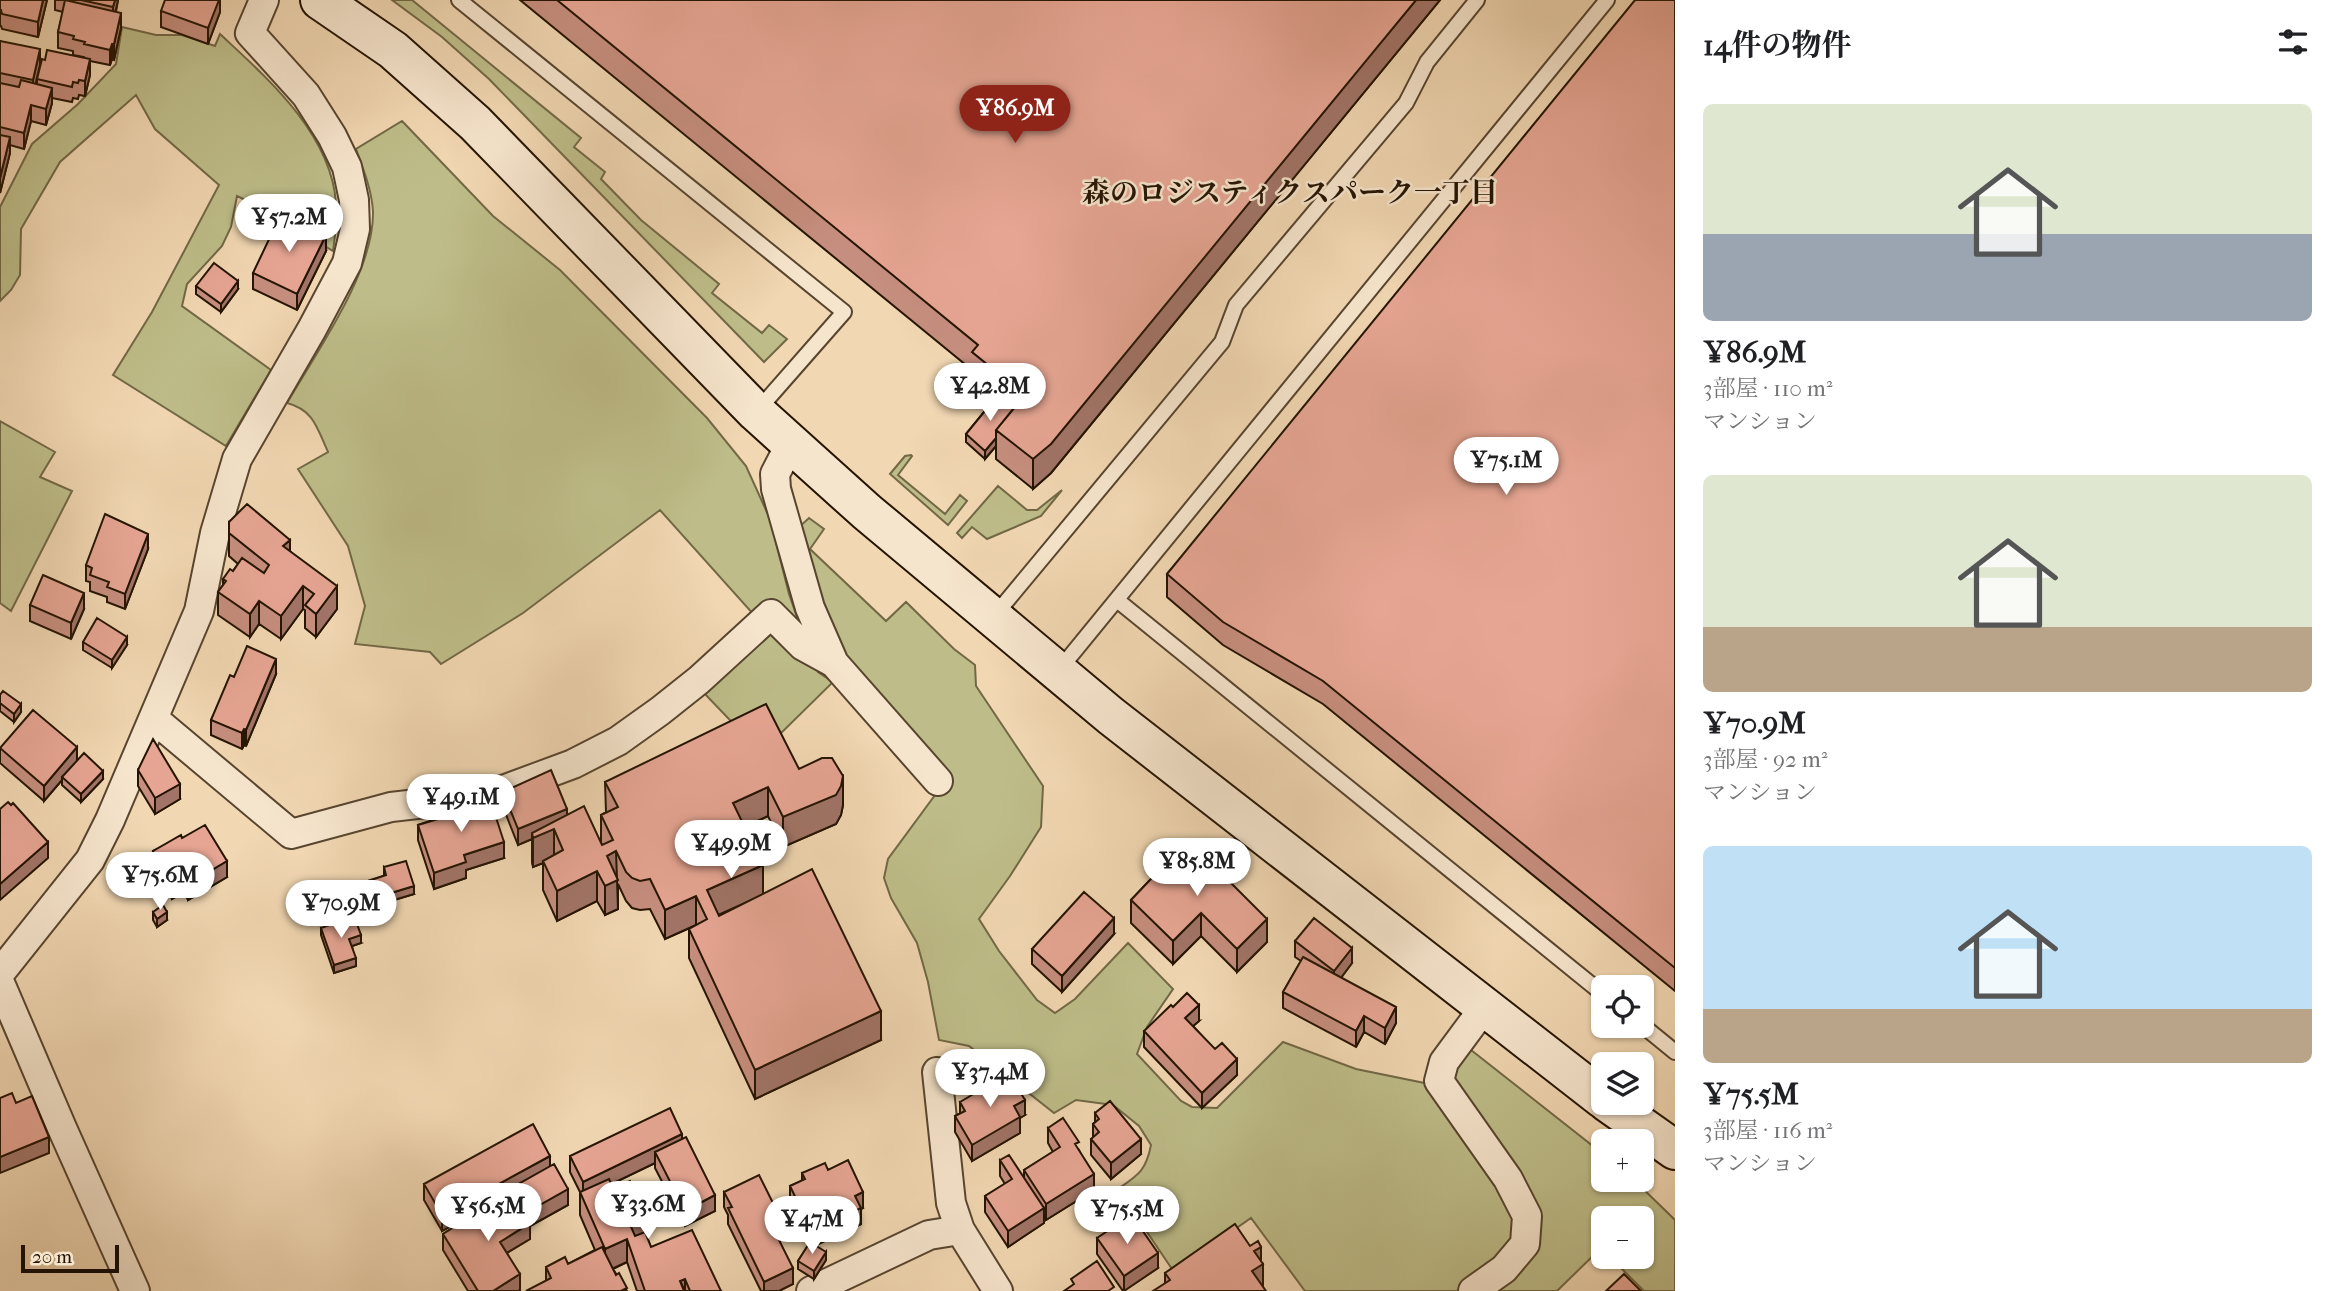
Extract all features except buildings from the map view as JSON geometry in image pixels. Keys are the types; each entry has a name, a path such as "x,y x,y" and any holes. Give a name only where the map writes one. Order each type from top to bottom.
{"street":[{"path":"0,973 90,860 199,611 215,533 237,459 347,263 355,229 355,200 347,167 332,136 306,95 250,33 264,0"},
{"path":"320,0 393,50 475,122 756,412 877,520 1221,804 1591,1090"},
{"path":"790,445 775,474 776,489 810,608 834,663 938,781"},
{"path":"154,719 292,834 391,807 487,796 573,764 618,741 660,711 699,680 771,614 803,646 834,663"},
{"path":"0,983 135,1291"},
{"path":"1474,1291 1503,1269 1524,1244 1527,1216 1508,1179 1439,1081 1444,1062 1484,1008"},
{"path":"937,1072 951,1203 960,1230 998,1291"},
{"path":"1625,1115 1675,1150"},
{"path":"811,1291 929,1235 960,1230"}],"lane":[{"path":"459,0 844,312 756,412"},
{"path":"994,616 1222,342 1236,305 1406,103 1427,62 1477,0"},
{"path":"1059,671 1607,0"},
{"path":"1117,600 1591,984"},
{"path":"1654,1035 1675,1052"}],"shaded area":[{"path":"392,0 412,0 581,138 574,147 605,172 601,179 641,220 719,284 712,293 762,333 769,325 787,339 764,362 489,79 442,37"},
{"path":"122,27 156,35 182,35 215,46 220,34 294,109 322,153 332,177 337,215 333,251 270,212 237,196 231,227 222,246 187,284 182,306 271,370 226,446 113,375 152,312 219,185 155,129 136,95 60,162 21,229 20,275 0,301 0,207 32,144 78,104 116,64"},
{"path":"402,121 493,216 560,270 707,418 746,466 770,519 789,594 804,637 754,615 660,510 523,613 441,664 430,652 355,644 365,606 348,546 298,469 328,452 309,415 287,403 342,310 364,260 371,235 372,204 356,149"},
{"path":"0,421 55,452 40,477 72,491 11,611 0,603"},
{"path":"911,455 898,475 945,514 960,495 967,501 948,525 890,474 905,456"},
{"path":"998,486 1027,510 1037,510 1062,490 1041,516 987,539 972,527 962,538 957,533"},
{"path":"809,518 824,529 810,549 886,621 906,602 954,649 975,665 976,686 1043,786 1041,827 979,919 999,951 1037,1000 1055,1013 1075,999 1128,943 1173,989 1147,1027 1137,1054 1181,1101 1192,1107 1217,1108 1283,1042 1356,1069 1434,1085 1505,1190 1517,1222 1512,1243 1489,1268 1458,1291 1305,1291 1251,1218 1174,1272 1118,1189 1140,1172 1147,1161 1151,1145 1139,1126 1113,1105 1076,1100 1054,1113 969,1046 939,1040 928,982 917,943 891,898 884,878 888,859 949,776 844,654 825,619 798,528"},
{"path":"776,629 815,664 818,672 833,682 771,743 750,741 704,693"},
{"path":"1471,1050 1591,1145 1591,1192 1646,1192 1675,1220 1675,1291 1644,1291 1622,1269 1654,1269 1654,1206 1591,1206 1591,1258 1557,1291 1487,1291 1535,1236 1454,1089 1453,1076 1462,1059"}],"district":[{"name":"森のロジスティクスパーク一丁目","path":"1290,192"}]}
